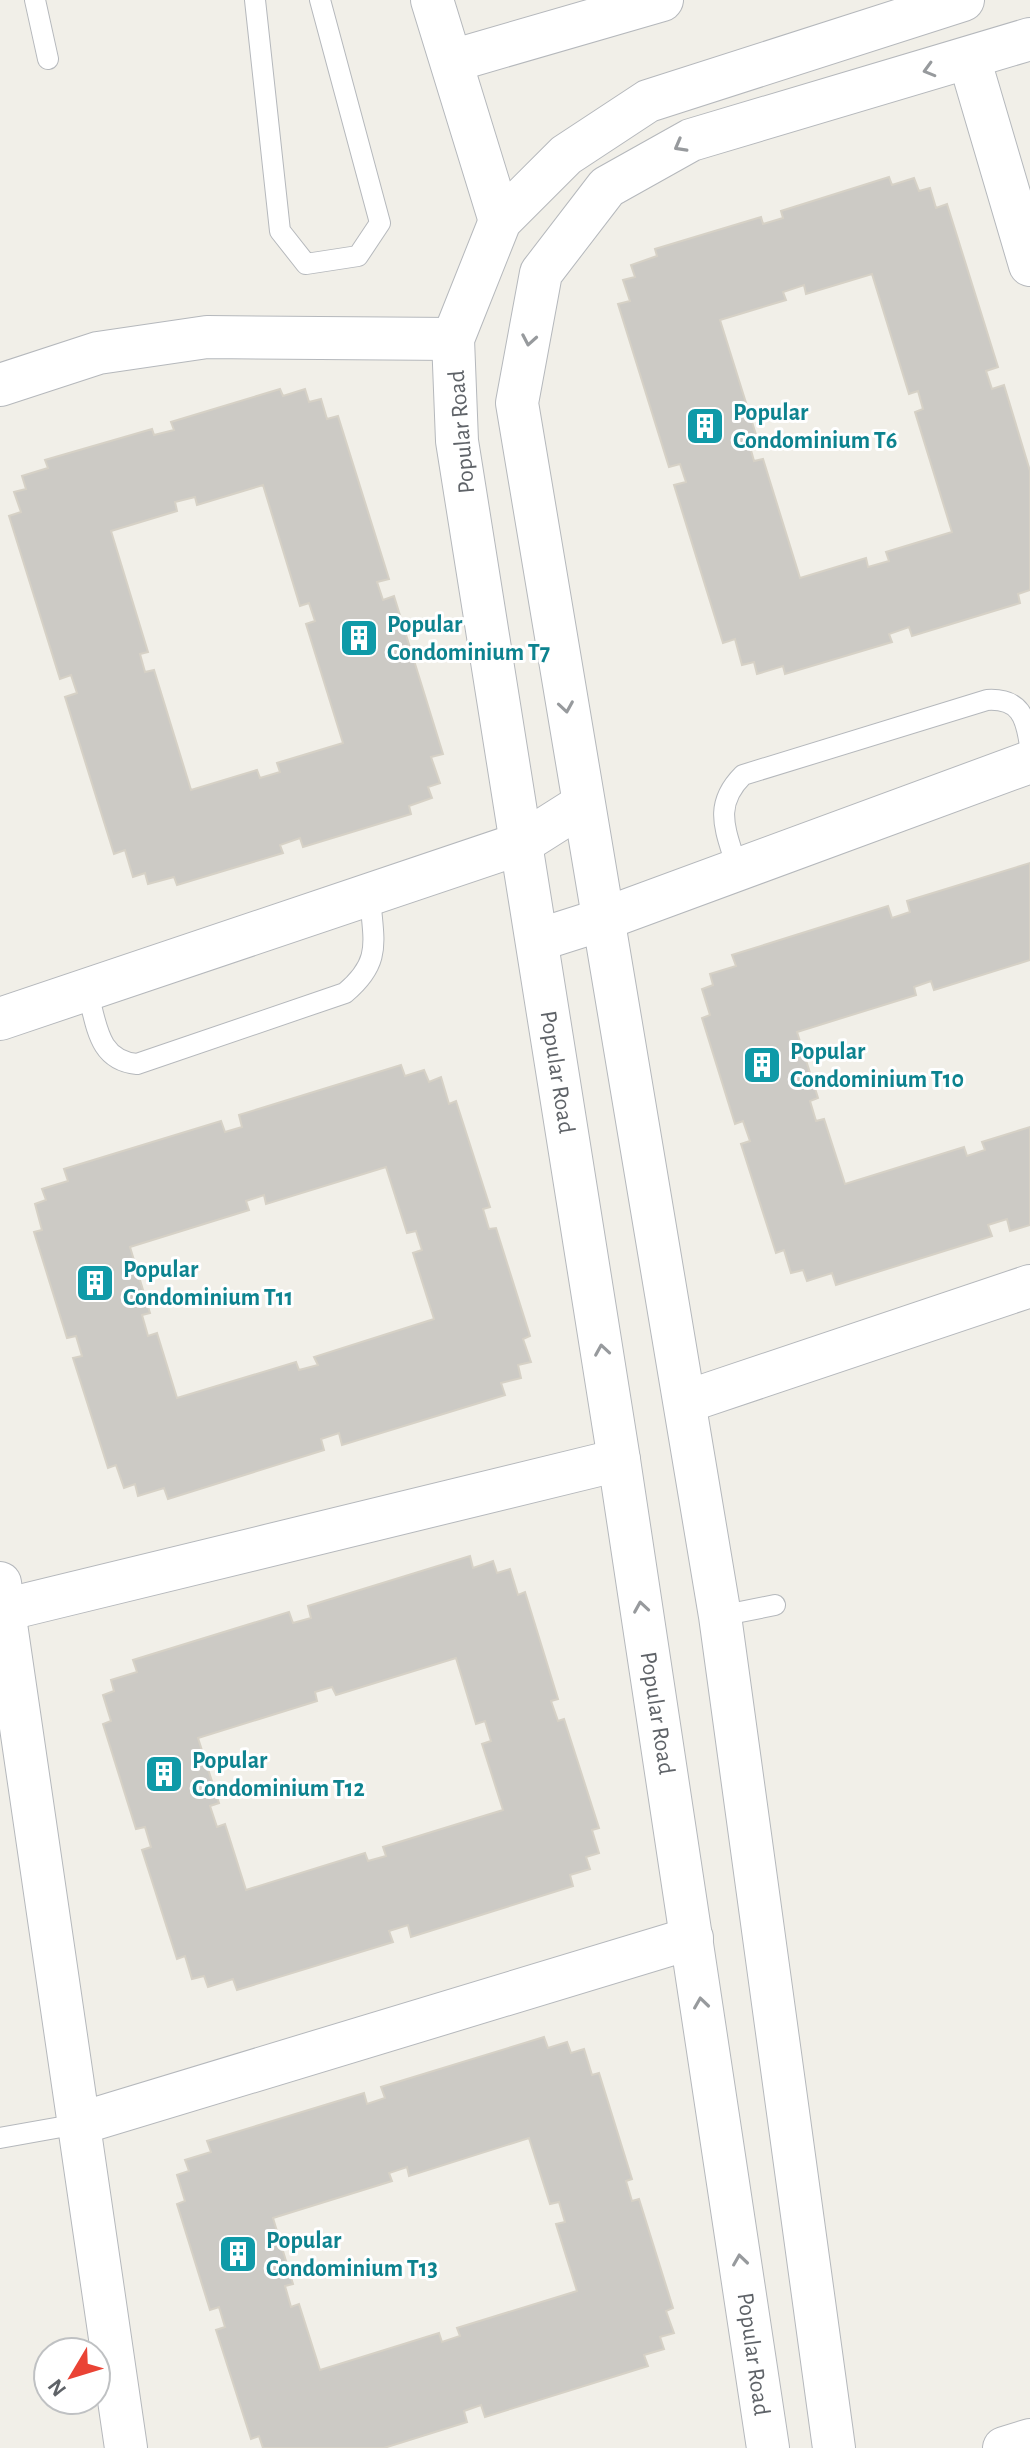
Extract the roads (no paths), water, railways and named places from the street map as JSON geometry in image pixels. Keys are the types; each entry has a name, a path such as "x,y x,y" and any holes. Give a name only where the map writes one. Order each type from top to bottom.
{"street":[{"path":"432,0 500,221"},
{"path":"452,61 662,0"},
{"name":"Popular Road","path":"768,2448 619,1460 457,441 453,339 500,221 566,155 648,101 963,0"},
{"path":"834,2448 720,1616 601,920 517,403 541,273 607,187 691,140 1030,39"},
{"path":"969,58 1030,265"},
{"path":"0,385 98,353 207,337 453,339"},
{"path":"538,940 601,920 1030,762"},
{"path":"0,1019 522,843 582,805"},
{"path":"685,1402 1030,1286"},
{"path":"126,2448 2,1596 619,1460"},
{"path":"78,2124 692,1938"},
{"path":"1004,2448 1030,2440"}],"lane":[{"path":"35,0 48,59"},
{"path":"255,0 280,231 306,264 358,256 380,223 320,0"},
{"path":"737,868 724,821 724,803 729,789 743,775 987,700 1004,699 1017,706 1027,722 1030,746"},
{"path":"87,990 110,1056 119,1062 137,1064 345,993 364,977 374,953 370,896"},
{"path":"720,1616 775,1605"},
{"path":"0,2138 78,2124"}],"place":[{"name":"Popular Condominium T6","path":"705,426"},
{"name":"Popular Condominium T7","path":"359,638"},
{"name":"Popular Condominium T10","path":"762,1065"},
{"name":"Popular Condominium T11","path":"95,1283"},
{"name":"Popular Condominium T12","path":"164,1774"},
{"name":"Popular Condominium T13","path":"238,2254"}]}
